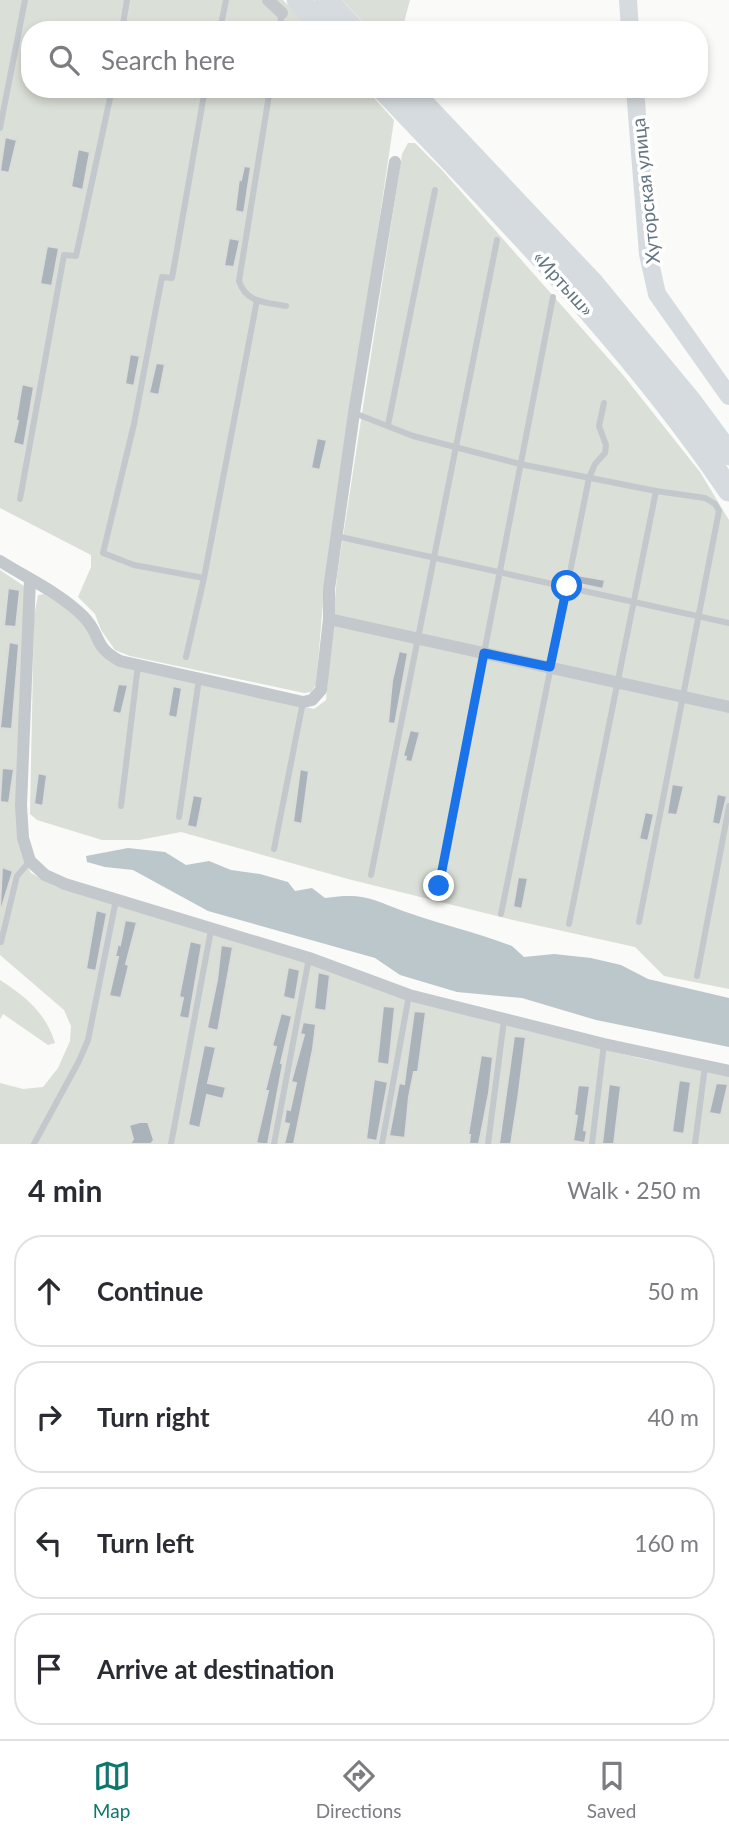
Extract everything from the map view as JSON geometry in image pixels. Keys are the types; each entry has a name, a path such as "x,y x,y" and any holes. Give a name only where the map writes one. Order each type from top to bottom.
{"highway":[{"path":"326,0 346,21"},
{"path":"290,6 312,21"},
{"name":"«Иртыш»","path":"391,98 622,349 675,415 729,490"},
{"name":"«Иртыш»","path":"418,98 593,284 729,454"}],"street":[{"path":"268,0 290,6"},
{"path":"628,0 629,21"},
{"name":"Хуторская улица","path":"636,98 648,254 657,294 729,396"},
{"path":"0,561 71,605 94,629 99,644 107,654 120,661 303,702 312,700 321,690 336,536 395,162"},
{"path":"30,580 21,805 23,838 30,861 45,875 65,884 211,930 309,958 410,995 604,1044 729,1071"},
{"path":"329,618 729,707"}],"lane":[{"path":"0,128 25,0"},
{"path":"124,21 127,0"},
{"path":"222,21 226,0"},
{"path":"20,499 64,255 76,256 110,98"},
{"path":"203,98 172,278 162,277 134,424 103,553 134,565 204,578"},
{"path":"269,98 239,281 242,291 257,300 286,306"},
{"path":"388,425 435,190"},
{"path":"371,875 497,240"},
{"path":"439,886 553,297"},
{"path":"186,657 204,578 257,300"},
{"path":"501,914 589,478 595,464 605,453 606,446 599,426 604,403"},
{"path":"354,413 413,436 520,464 705,498 715,504 719,511 639,922"},
{"path":"569,923 656,491"},
{"path":"336,536 729,623"},
{"path":"121,806 138,665"},
{"path":"179,817 200,679"},
{"path":"274,849 303,702"},
{"path":"697,976 729,806"},
{"path":"1,942 17,876 30,861"},
{"path":"34,1144 88,1040 116,900"},
{"path":"172,1144 211,930"},
{"path":"274,1144 309,958"},
{"path":"382,1144 410,995"},
{"path":"488,1144 504,1020"},
{"path":"592,1144 604,1044"},
{"path":"695,1144 705,1066"}],"shaded area":[{"path":"0,0 283,0 303,21 21,21 21,98 374,98 394,120 323,603 316,685 311,692 304,693 130,656 115,650 101,630 95,614 78,597 91,567 91,555 0,508"},
{"path":"342,0 410,0 404,21 362,21"},
{"path":"408,143 415,143 441,169 623,375 700,472 729,520 729,989 664,976 635,947 348,879 181,832 139,840 102,840 37,820 30,814 34,616 38,595 44,594 79,616 98,651 111,661 314,709 326,700 337,576 402,154"},
{"path":"0,570 27,588 23,857 31,873 54,886 283,954 377,988 480,1019 643,1059 729,1075 729,1144 0,1144 0,1083 23,1089 43,1087 58,1068 70,1041 71,1026 64,1010 0,955"},
{"path":"128,848 165,852 186,865 209,861 231,870 288,882 295,891 312,888 325,898 368,898 512,946 524,957 554,954 591,958 621,965 648,979 729,998 729,1047 596,1020 522,998 457,992 400,975 375,958 208,911 133,870 87,862 86,856"},
{"path":"0,980 34,1007 46,1023 55,1043 48,1045 3,1014 0,1019"}],"building":[{"path":"5,137 17,140 9,173 0,171"},
{"path":"78,149 90,152 83,190 71,187"},
{"path":"244,166 251,167 244,213 235,211 239,179 241,180"},
{"path":"229,238 240,240 234,267 224,266"},
{"path":"47,246 59,248 52,286 40,284"},
{"path":"130,354 140,356 134,386 125,384"},
{"path":"156,363 165,364 159,395 149,393"},
{"path":"22,384 34,387 24,446 13,443"},
{"path":"317,438 327,440 320,470 311,468"},
{"path":"577,575 605,580 603,589 575,583"},
{"path":"8,588 20,590 16,627 4,626"},
{"path":"9,642 19,644 12,729 0,728"},
{"path":"399,651 408,653 395,724 388,723 392,681"},
{"path":"118,684 128,685 121,714 112,712"},
{"path":"173,686 182,688 177,718 168,716"},
{"path":"410,730 420,732 412,762 405,761 406,757 403,756"},
{"path":"2,768 14,769 9,803 0,802"},
{"path":"300,769 309,771 302,824 293,822"},
{"path":"38,773 47,775 43,806 34,804"},
{"path":"672,784 684,786 677,815 667,814"},
{"path":"717,794 727,796 720,825 712,823"},
{"path":"193,795 203,797 197,828 187,826"},
{"path":"645,812 654,814 648,841 639,839"},
{"path":"2,867 13,871 0,907"},
{"path":"518,877 528,878 522,909 513,907"},
{"path":"96,910 107,913 96,971 86,969"},
{"path":"125,920 137,922 126,964 129,965 121,998 109,996 118,957 115,957"},
{"path":"190,941 202,944 189,1019 179,1017 183,998 179,997"},
{"path":"221,945 233,947 218,1031 207,1028"},
{"path":"288,967 300,970 295,1000 283,997"},
{"path":"318,972 330,975 326,1011 314,1009"},
{"path":"383,1006 395,1007 389,1065 377,1063"},
{"path":"414,1011 426,1012 418,1072 414,1072 409,1097 405,1138 389,1136 399,1083 404,1084"},
{"path":"281,1013 292,1016 281,1063 283,1064 268,1144 256,1143 276,1047 272,1046"},
{"path":"303,1022 316,1024 313,1049 294,1144 284,1144 289,1124 284,1123 286,1109 290,1110 296,1083 291,1082 304,1035 300,1034"},
{"path":"514,1036 526,1037 518,1099 511,1144 499,1144"},
{"path":"204,1045 216,1047 208,1083 226,1087 223,1099 207,1095 200,1128 188,1125"},
{"path":"481,1055 493,1057 489,1093 479,1144 469,1144 468,1135"},
{"path":"374,1079 388,1082 377,1141 366,1139"},
{"path":"679,1080 691,1082 684,1134 672,1132"},
{"path":"716,1083 728,1084 721,1115 709,1113"},
{"path":"609,1084 621,1086 614,1144 602,1144"},
{"path":"578,1085 590,1086 584,1130 587,1131 585,1143 573,1141"},
{"path":"148,1122 154,1140 151,1144 130,1144 133,1139 129,1125"}],"route":[{"path":"439,886 484,653 550,667 567,586"}]}
